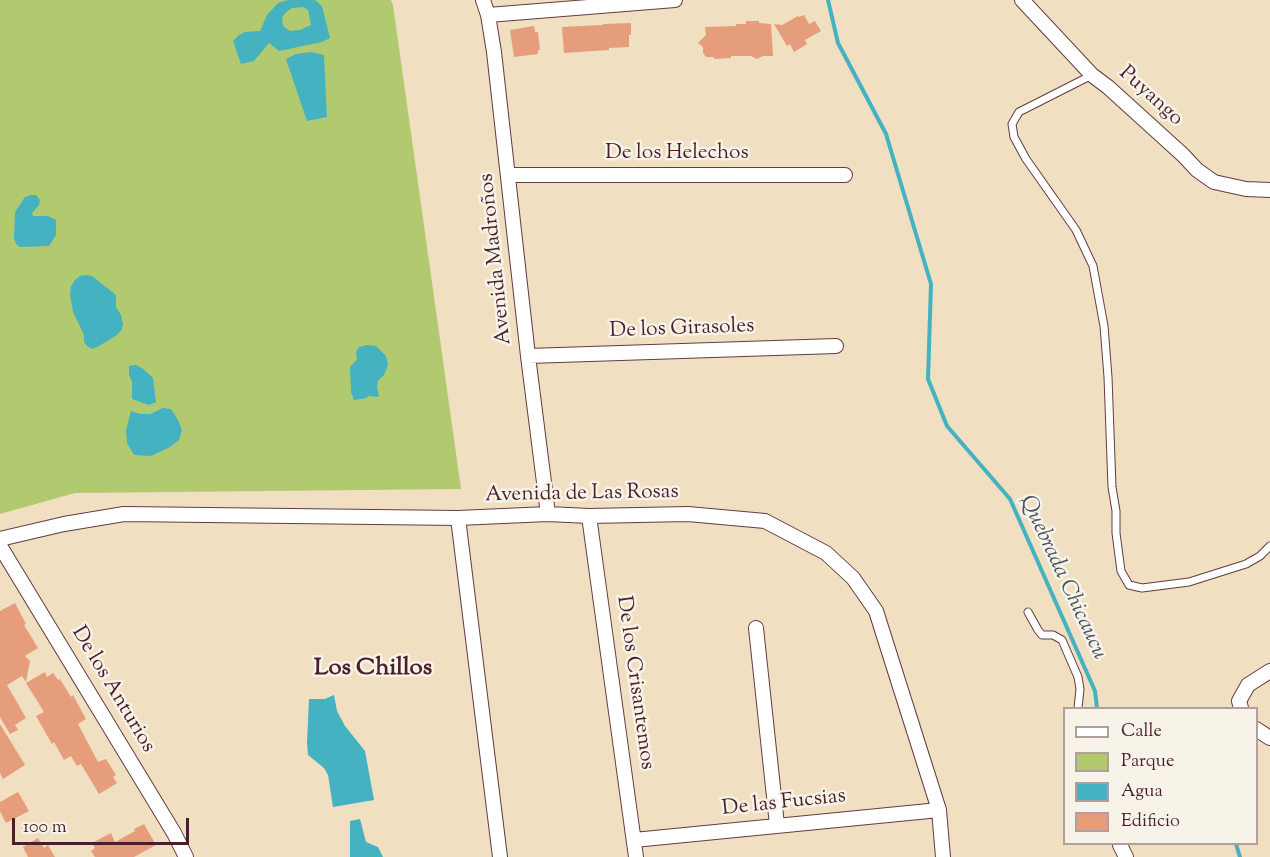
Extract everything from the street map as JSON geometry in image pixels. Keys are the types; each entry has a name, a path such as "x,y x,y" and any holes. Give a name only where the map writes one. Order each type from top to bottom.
{"street":[{"name":"Avenida Madroños","path":"483,0 495,52 528,356 548,514"},
{"path":"488,15 675,0"},
{"name":"Puyango","path":"1022,0 1092,75 1108,87 1197,170 1214,182 1246,189 1270,190"},
{"name":"De los Helechos","path":"509,175 845,175"},
{"name":"De los Girasoles","path":"528,356 836,346"},
{"name":"Avenida de Las Rosas","path":"0,539 64,524 124,514 458,518 548,514 589,516 688,514 765,521 826,553 853,578 876,611 939,810 943,857"},
{"name":"De los Crisantemos","path":"589,516 636,857"},
{"path":"458,518 500,857"},
{"name":"De los Anturios","path":"0,546 174,832 186,857"},
{"path":"756,628 777,825"},
{"path":"1240,707 1239,701 1248,685 1270,671"},
{"name":"De las Fucsias","path":"634,840 939,810"}],"lane":[{"path":"1092,75 1019,112 1012,124 1014,137 1022,152 1076,230 1093,266 1104,326 1112,487 1121,571 1129,585 1142,588 1180,583 1246,564 1260,556 1270,546"},
{"path":"1028,612 1042,635 1053,635 1062,640 1078,677 1080,689 1078,707"}],"green space":[{"path":"0,0 391,0 461,489 75,493 0,514"}],"water":[{"path":"288,0 315,0 322,6 330,38 322,42 279,51 269,43 254,61 241,64 233,41 245,32 260,31 267,15 278,3","holes":["303,7 308,10 311,25 290,31 283,26 282,18 292,8"]},
{"path":"311,52 324,55 327,117 307,121 286,59 296,54"},
{"path":"36,195 40,200 32,213 33,216 48,216 56,220 56,235 49,246 20,247 16,244 14,238 15,212 25,197"},
{"path":"86,275 92,276 116,295 116,307 123,324 117,335 92,349 84,342 84,335 73,312 70,294 75,280"},
{"path":"376,346 386,356 388,365 384,375 378,381 379,397 368,396 354,400 351,392 350,367 357,359 356,352 359,347"},
{"path":"136,365 153,378 156,402 149,405 132,399 129,366"},
{"path":"163,408 171,409 178,420 182,430 179,440 151,456 134,455 127,443 126,430 131,411 150,414"},
{"path":"334,695 337,711 345,726 365,751 374,800 333,807 328,775 324,768 308,755 309,699 325,699"},
{"path":"360,819 366,842 378,847 383,857 350,857 350,821"}],"building":[{"path":"804,15 809,24 815,21 821,31 805,40 807,44 794,52 790,44 787,46 774,24 782,25"},
{"path":"746,21 771,24 773,56 763,56 757,59 751,56 715,59 706,57 703,47 698,43 706,35 705,27 736,26 736,24 746,24"},
{"path":"631,23 629,47 564,53 562,27"},
{"path":"534,26 535,32 538,32 540,50 538,54 514,57 510,30"},
{"path":"15,603 26,624 24,625 38,648 25,656 30,661 26,682 22,676 7,685 26,718 15,725 18,730 10,734 0,717 0,611"},
{"path":"45,672 47,677 53,673 58,680 60,679 71,697 73,695 86,719 78,724 98,762 106,759 116,775 113,777 117,783 99,794 81,764 77,766 71,756 64,760 36,716 44,712 26,683"},
{"path":"0,724 25,765 3,779 0,773"},
{"path":"18,792 29,811 6,823 0,811 0,802"},
{"path":"144,824 156,845 134,857 95,857 91,851 95,848 92,843 111,833 115,842"},
{"path":"38,838 44,848 48,845 55,857 28,857 23,847"}],"waterway":[{"name":"Quebrada Chicaucu","path":"828,0 838,43 886,134 931,284 928,379 947,426 1010,499 1095,691 1097,707"},
{"name":"Quebrada Chicaucu","path":"1236,845 1240,857"}],"district":[{"name":"Los Chillos","path":"373,670"}]}
